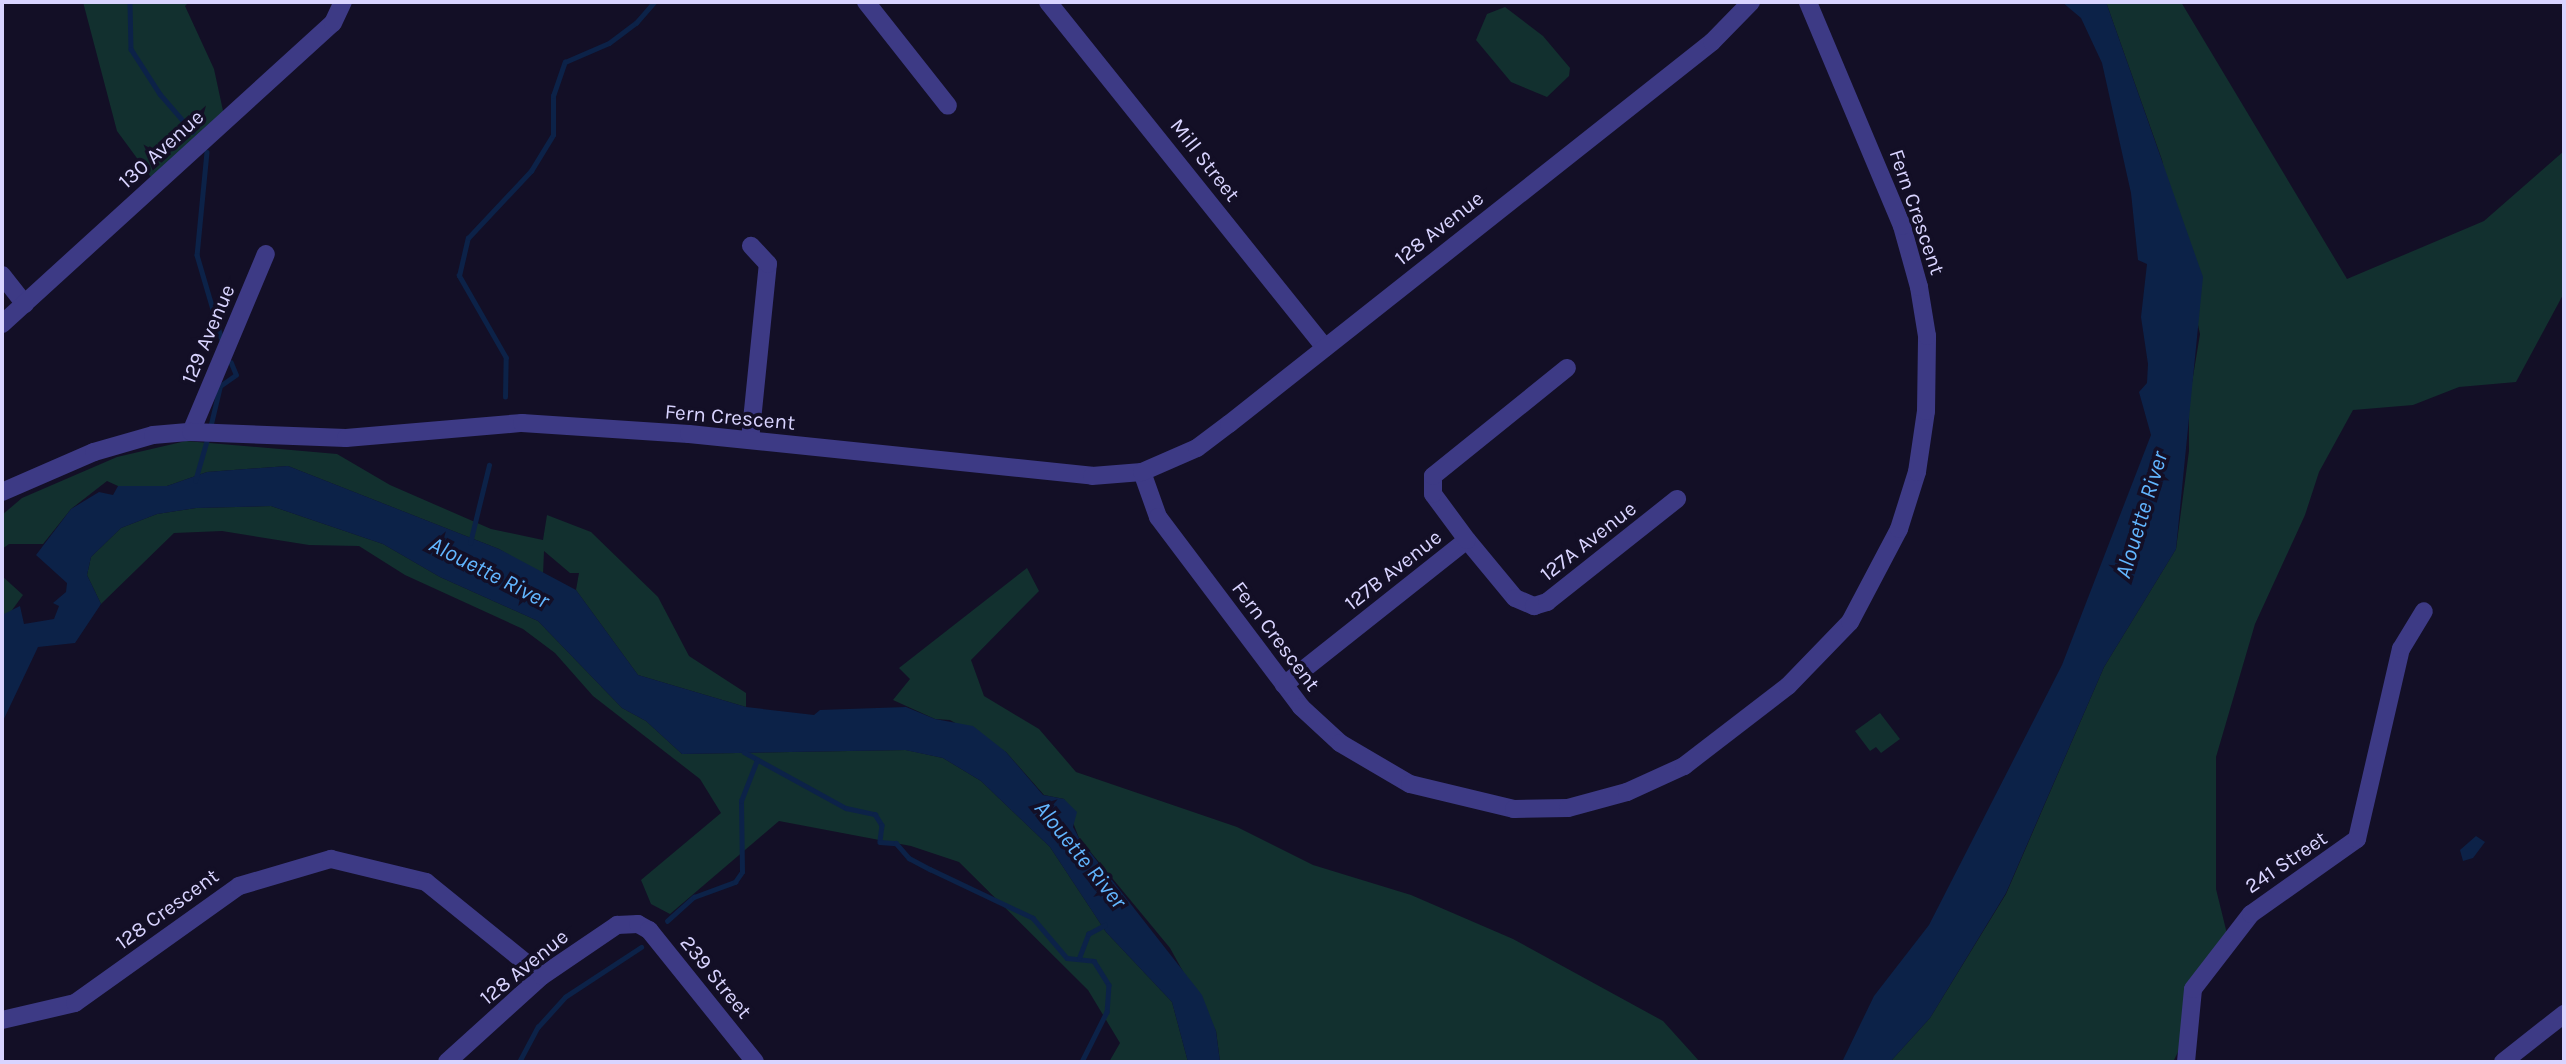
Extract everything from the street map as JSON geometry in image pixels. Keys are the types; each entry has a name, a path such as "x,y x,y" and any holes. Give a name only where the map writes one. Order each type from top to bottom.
{"street":[{"name":"130 Avenue","path":"2,324 333,23 343,2"},
{"path":"866,2 948,106"},
{"name":"Mill Street","path":"1048,2 1325,348"},
{"name":"128 Avenue","path":"1142,472 1197,448 1712,42 1751,2"},
{"name":"Fern Crescent","path":"2,492 114,445 194,432 346,438 522,423 750,440 1092,475 1142,472 1158,517 1284,685 1340,743 1410,784 1514,809 1568,808 1628,792 1684,766 1788,686 1850,622 1899,529 1917,472 1927,411 1927,336 1902,226 1808,2"},
{"path":"750,440 768,264 751,246"},
{"name":"129 Avenue","path":"194,432 266,254"},
{"path":"2,275 25,304"},
{"name":"127B Avenue","path":"1284,685 1467,540 1433,494 1433,476 1567,368"},
{"name":"127A Avenue","path":"1467,540 1515,598 1534,606 1547,602 1677,499"},
{"name":"241 Street","path":"2186,1062 2193,989 2251,914 2357,839 2400,653 2424,611"},
{"name":"128 Crescent","path":"2,1020 75,1003 239,886 331,859 426,882 542,976"},
{"name":"128 Avenue","path":"447,1062 542,976 617,925 638,924"},
{"name":"239 Street","path":"638,924 649,930 755,1062"},
{"path":"2503,1062 2564,1014"}],"green space":[{"path":"83,2 189,2 185,6 214,69 225,120 156,184 117,131"},
{"path":"2106,2 2181,2 2347,279 2484,221 2564,151 2564,293 2516,382 2459,387 2413,405 2353,410 2319,472 2305,515 2255,624 2216,757 2216,889 2230,946 2195,987 2185,1038 2173,1062 1890,1062 1930,1018 2006,894 2104,667 2176,549 2189,451 2189,401 2200,334 2162,160"},
{"path":"1505,7 1543,36 1570,68 1569,76 1547,97 1511,82 1476,40 1487,14"},
{"path":"186,441 337,454 390,485 491,529 543,540 547,515 591,532 658,597 689,656 746,693 746,707 638,675 576,590 579,573 570,573 544,551 543,575 499,549 288,466 207,472 167,486 118,486 107,481 71,509 43,544 9,544 2,549 2,515 22,498 117,457"},
{"path":"271,506 383,544 440,577 538,621 622,708 646,721 682,754 906,750 943,758 981,781 1050,847 1106,932 1172,1002 1188,1062 1109,1062 1120,1043 1088,990 959,862 911,846 779,821 670,914 651,904 641,880 721,813 700,779 593,696 555,653 523,629 405,575 359,546 309,545 222,531 174,533 101,604 87,575 91,557 121,528 157,514 196,508"},
{"path":"1027,568 1039,591 971,660 984,696 1039,729 1076,772 1237,827 1313,865 1411,895 1513,939 1663,1021 1700,1062 1220,1062 1216,1031 1170,948 1079,838 1064,799 1044,795 1006,752 950,720 935,719 893,700 910,679 899,668"},
{"path":"2,576 23,595 2,624"},
{"path":"1880,713 1900,739 1881,753 1876,747 1870,751 1855,731"}],"water":[{"name":"Alouette River","path":"2062,2 2106,2 2203,277 2176,549 2104,667 2006,893 1930,1018 1890,1062 1842,1062 1874,996 1929,925 2062,665 2151,435 2139,392 2147,383 2148,364 2141,317 2147,264 2138,260 2131,193 2102,63 2081,18"},
{"name":"Alouette River","path":"288,466 499,549 576,590 638,675 746,707 814,715 820,710 906,707 935,719 973,726 1006,752 1043,795 1064,799 1077,812 1073,827 1079,838 1202,995 1216,1031 1220,1062 1188,1062 1172,1002 1106,932 1050,847 981,781 943,758 905,750 682,754 646,721 622,708 538,621 440,577 383,544 271,506 196,508 157,514 121,528 91,557 87,575 101,604 75,643 38,647 2,723 2,615 20,606 24,624 54,619 59,606 53,603 66,592 67,583 36,555 71,509 99,492 113,495 118,486 167,486 207,472"},
{"path":"2476,836 2485,842 2473,858 2463,861 2460,850"}],"waterway":[{"path":"130,2 131,49 160,94 193,132"},
{"path":"505,397 506,358 459,276 468,238 531,171 553,135 553,96 565,62 609,43 636,23 654,2"},
{"path":"207,152 197,255 222,340"},
{"path":"210,428 220,386 236,375 231,363"},
{"path":"195,481 208,436"},
{"name":"Alouette River","path":"470,543 489,465"},
{"path":"744,752 846,808 875,814 882,825 880,842 896,843 909,858 1033,918 1067,958 1094,961 1109,985 1107,1012 1082,1062"},
{"path":"667,921 694,897 735,882 742,872 741,801 757,760"},
{"path":"1079,958 1088,934 1105,925"},
{"path":"519,1062 538,1027 565,997 641,947"}]}
